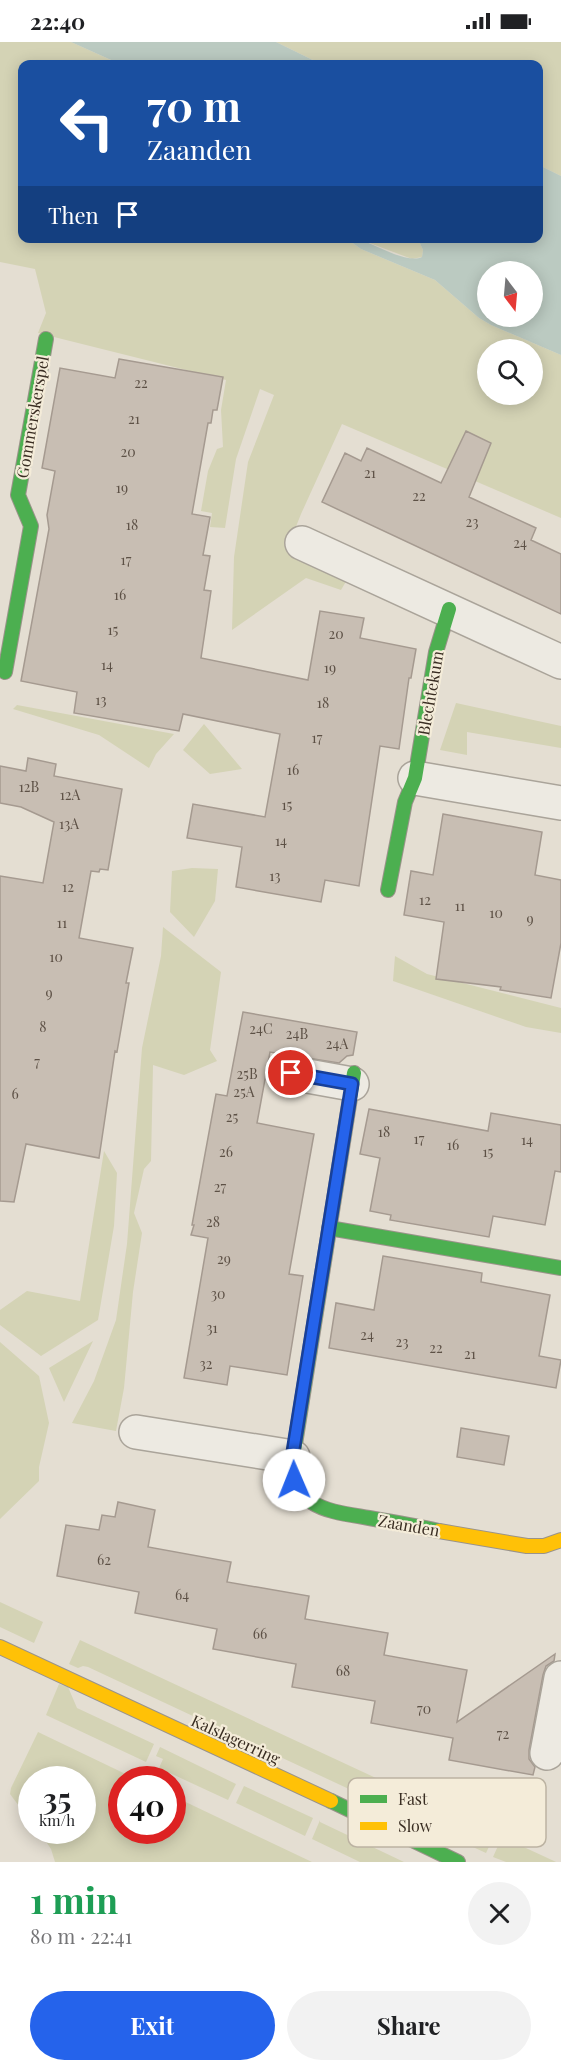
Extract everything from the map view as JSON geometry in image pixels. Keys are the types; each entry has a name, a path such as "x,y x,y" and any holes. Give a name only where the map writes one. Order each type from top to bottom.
{"street":[{"name":"Gommerskerspel","path":"5,672 31,526 9,494 46,339"},
{"path":"302,543 561,662"},
{"name":"Blechtekum","path":"388,890 405,802 415,778 436,652 449,609"},
{"path":"415,778 561,803"},
{"name":"Zaanden","path":"291,1073 353,1079 292,1458 291,1469 298,1491 316,1507 327,1511 527,1546 544,1546 561,1541"},
{"path":"329,1228 561,1268"},
{"path":"136,1432 292,1458"},
{"name":"Kalslagerring","path":"0,1647 348,1809"},
{"path":"547,1753 561,1678"},
{"name":"Kalslagerring","path":"428,1847 458,1862"}],"green space":[{"path":"0,42 71,42 111,60 18,60 18,243 353,243 361,249 435,280 477,316 477,327 496,327 524,339 477,339 477,405 543,405 543,347 561,355 561,518 342,424 295,529 292,549 300,561 348,578 341,590 306,578 232,630 234,557 248,462 274,395 260,389 236,459 225,528 210,527 212,513 201,511 208,471 217,449 223,447 221,410 226,380 38,333 46,313 35,269 0,262"},
{"path":"276,42 561,42 561,176 543,167 543,60 313,60"},
{"path":"370,243 420,243 423,250 422,257 412,259"},
{"path":"456,703 561,726 561,748 467,732 467,755 440,750"},
{"path":"17,705 174,734 156,754 149,768 99,735 13,709"},
{"path":"204,724 242,769 210,774 183,750"},
{"path":"192,868 218,869 215,901 194,937 170,912 172,871"},
{"path":"163,927 221,972 210,1050 217,1061 184,1075 153,1065 151,1161 144,1169 134,1213 142,1233 133,1292 124,1388 116,1431 72,1423 94,1381 116,1320 127,1244 142,1048 161,956"},
{"path":"395,956 427,974 561,1008 561,1033 526,1027 393,981"},
{"path":"104,1151 117,1173 114,1226 98,1320 41,1356 0,1325 0,1310 27,1291 80,1301"},
{"path":"93,1341 64,1402 49,1368"},
{"path":"0,1342 39,1376 49,1423 39,1467 39,1481 0,1519"},
{"path":"0,1602 43,1622 34,1643 0,1627"},
{"path":"80,1640 376,1778 348,1778 348,1789 88,1667 78,1668 69,1664"},
{"path":"59,1684 68,1687 77,1708 154,1744 146,1762 46,1715"},
{"path":"38,1732 109,1766 108,1844 186,1844 186,1802 312,1862 55,1862 48,1844 96,1844 96,1766 22,1766"},
{"path":"160,1747 236,1784 228,1800 186,1781 186,1766 160,1766 163,1759 156,1756"},
{"path":"18,1773 18,1805 10,1794"},
{"path":"244,1786 313,1818 305,1836 236,1803"},
{"path":"320,1820 348,1835 348,1847 372,1847 404,1862 360,1862 312,1839"},
{"path":"473,1847 489,1847 486,1853"},
{"path":"498,1847 524,1847 556,1862 506,1862 493,1857"}],"shaded area":[{"path":"71,42 276,42 313,60 111,60"},
{"path":"543,167 561,176 561,355 543,347 543,339 524,339 496,327 543,327 543,261 477,261 477,316 435,280 361,249 353,243 368,243 408,258 422,257 423,250 420,243 543,243"}],"building":[{"path":"119,359 223,377 217,410 213,410 211,423 208,423 192,514 210,517 203,555 210,556 204,590 211,591 201,658 308,680 320,611 364,618 360,638 416,649 411,678 409,678 399,749 380,746 359,886 325,880 321,902 236,887 242,847 187,838 193,804 265,817 280,734 183,714 179,731 74,713 77,692 21,681 49,529 47,515 55,471 42,468 60,368 115,378"},
{"path":"466,431 491,443 469,497 536,528 531,540 561,554 561,614 322,502 345,453 361,461 367,448 441,483"},
{"path":"28,758 56,764 54,776 122,789 108,870 91,871 79,938 133,948 99,1158 26,1144 14,1202 0,1201 0,876 43,883 54,822 21,807 0,803 0,766 26,771"},
{"path":"443,814 542,832 535,875 561,880 561,943 551,998 500,990 501,987 436,979 444,922 404,915 411,871 433,875"},
{"path":"243,1012 357,1032 353,1055 347,1056 339,1063 270,1052 257,1123 314,1134 289,1274 303,1276 287,1375 230,1366 227,1385 184,1378 208,1238 191,1235 194,1225 192,1225 216,1094 227,1096"},
{"path":"369,1109 488,1131 491,1113 561,1125 561,1172 555,1171 545,1225 493,1216 489,1237 390,1220 391,1215 370,1211 380,1158 360,1154"},
{"path":"383,1256 482,1273 481,1282 550,1295 539,1356 561,1360 556,1388 329,1348 336,1303 374,1310"},
{"path":"461,1428 509,1436 504,1465 457,1457"},
{"path":"118,1502 155,1510 148,1547 231,1562 227,1582 309,1596 305,1619 388,1633 384,1655 467,1670 457,1722 555,1654 554,1661 546,1666 543,1675 529,1750 529,1759 535,1767 533,1775 449,1760 453,1738 371,1723 375,1701 292,1687 296,1664 213,1649 217,1629 135,1613 139,1592 57,1576 66,1525 99,1530 102,1515 115,1517"}],"traffic: fast":[{"path":"5,672 31,526 18,495 46,339"},
{"path":"388,890 405,802 415,778 436,652 449,609"},
{"path":"354,1073 293,1457 294,1474 298,1487 306,1497 327,1509 439,1531"},
{"path":"329,1228 561,1268"},
{"path":"331,1801 348,1809"},
{"path":"427,1847 458,1862"}],"traffic: slow":[{"path":"439,1531 527,1546 544,1546 561,1540"},
{"path":"0,1647 331,1801"}],"route":[{"path":"291,1073 352,1084 292,1458 291,1469 294,1480"}]}
